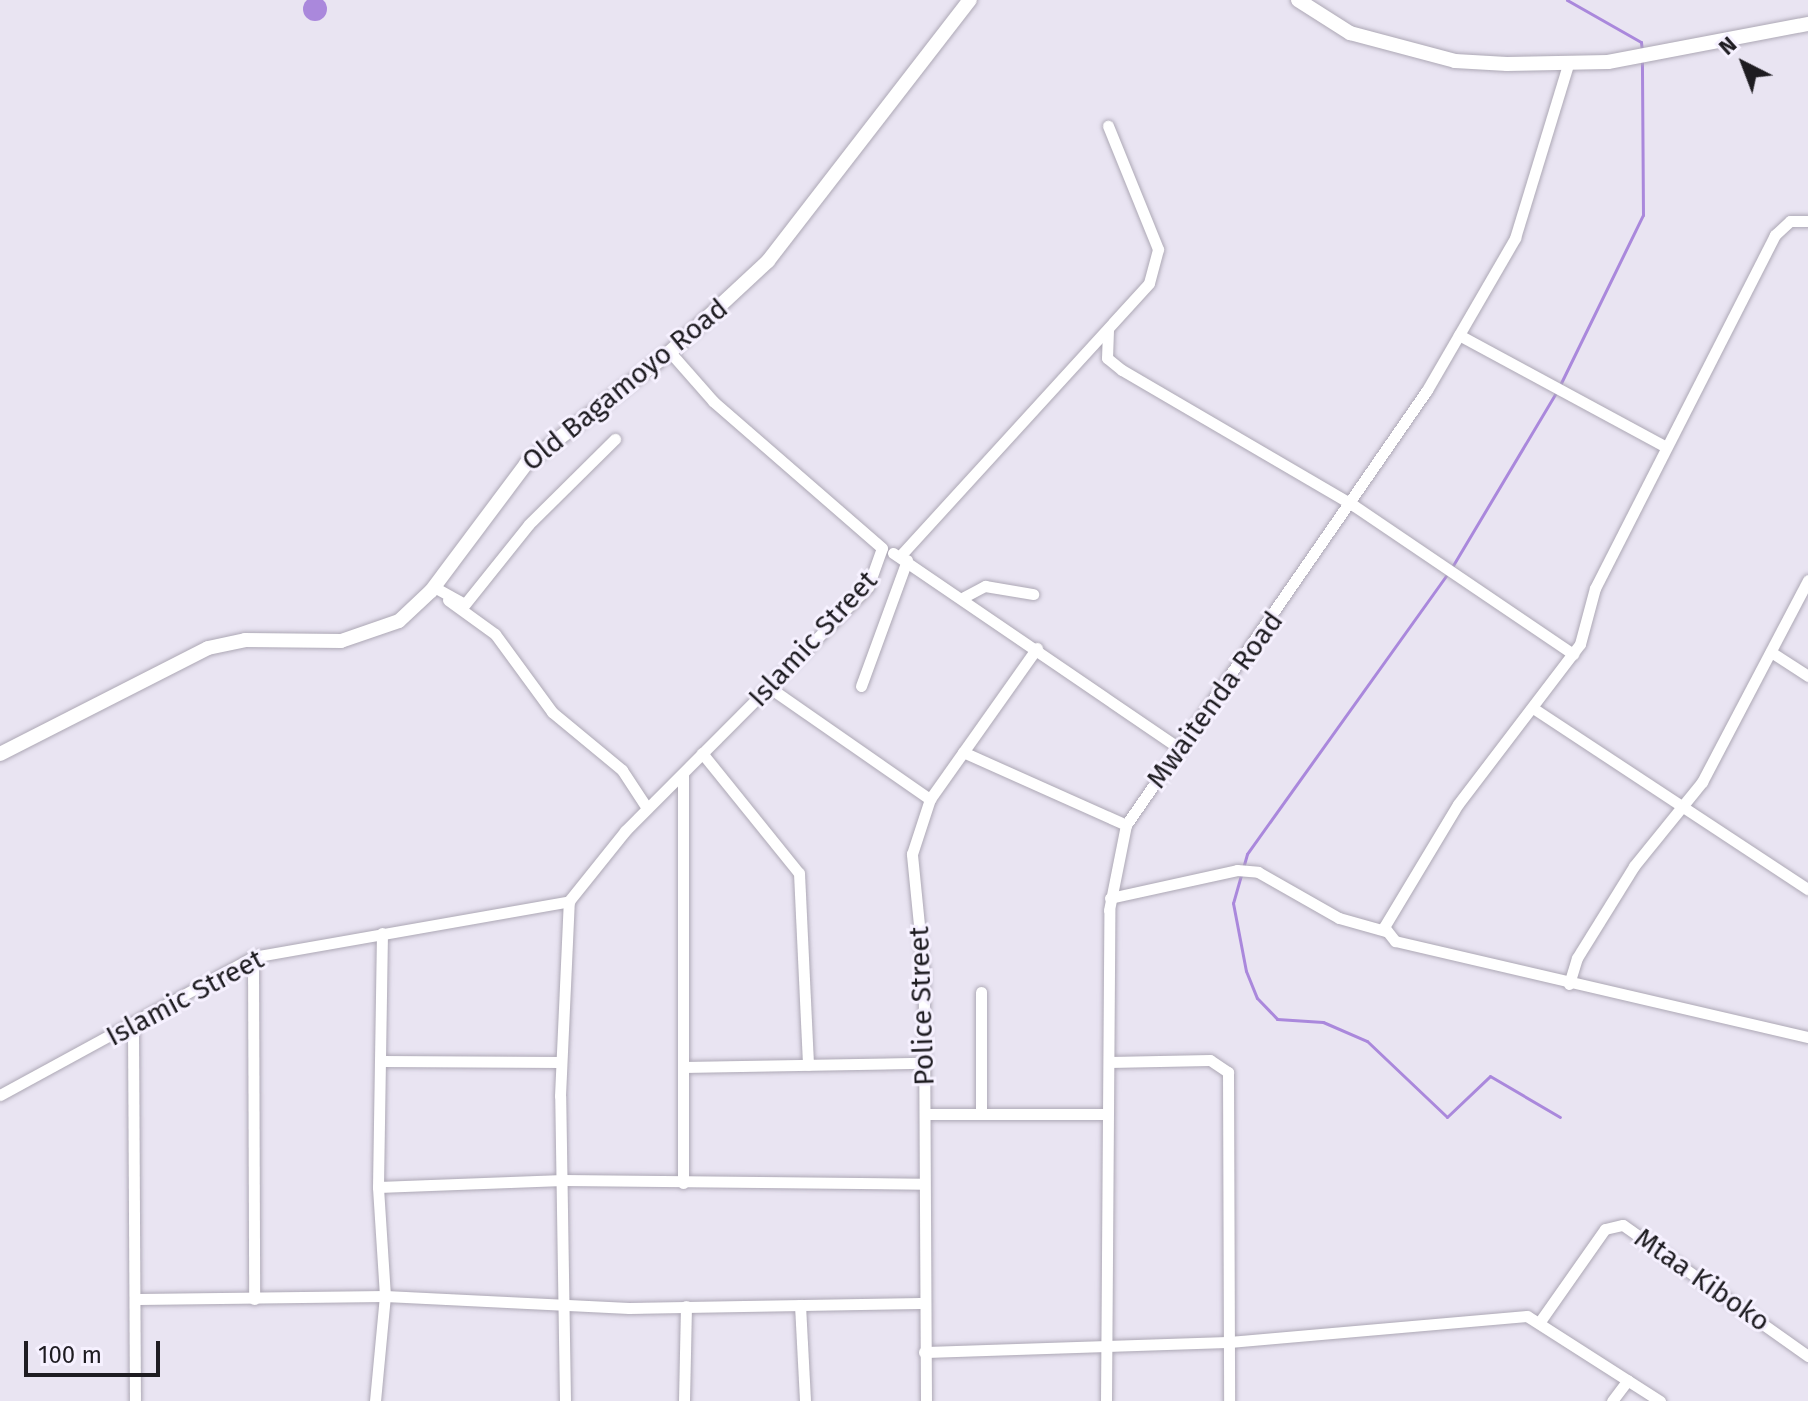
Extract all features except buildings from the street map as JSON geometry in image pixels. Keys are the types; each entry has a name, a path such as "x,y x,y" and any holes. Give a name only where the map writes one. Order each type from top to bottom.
{"street":[{"name":"Old Bagamoyo Road","path":"0,754 208,648 374,633 399,621 434,587 526,464 670,352 808,216 970,0"},
{"path":"1298,0 1350,33 1455,61 1568,65 1808,24"},
{"name":"Mwaitenda Road","path":"1106,1401 1110,898 1126,825 1353,505 1459,335 1515,238 1568,65"},
{"path":"861,686 903,558 1149,283 1158,249 1108,126"},
{"path":"1385,931 1458,804 1573,654 1588,628 1595,588 1778,229 1808,221"},
{"path":"1108,330 1107,358 1122,370 1353,505 1573,654"},
{"path":"1459,335 1666,447"},
{"name":"Islamic Street","path":"0,1095 253,957 569,901 647,808 868,587 882,548 713,401 670,352"},
{"path":"448,600 465,604 473,597 529,524 615,439"},
{"path":"882,548 964,597 1180,749"},
{"path":"1569,984 1592,931 1681,804 1702,782 1808,580"},
{"path":"964,597 985,586 1033,594"},
{"path":"434,587 495,634 552,712 622,770 647,808"},
{"name":"Police Street","path":"926,1401 920,1303 925,1114 912,854 930,799 1037,648"},
{"path":"1771,652 1808,676"},
{"path":"770,688 930,799"},
{"path":"1533,708 1808,889"},
{"path":"963,752 1126,825"},
{"path":"702,753 799,873 808,1065"},
{"path":"683,775 683,1183"},
{"path":"1110,898 1237,870 1258,872 1339,918 1385,931 1395,941 1569,984 1808,1037"},
{"path":"565,1401 561,1062 569,901"},
{"path":"375,1401 385,1296 378,1187 382,933"},
{"path":"253,957 254,1299"},
{"path":"981,992 981,1113"},
{"path":"133,1025 138,1299 135,1401"},
{"path":"1109,1062 1210,1060 1228,1072 1229,1401"},
{"path":"381,1061 561,1062"},
{"path":"683,1067 923,1063"},
{"path":"925,1114 1107,1114"},
{"path":"378,1187 563,1180 923,1184"},
{"name":"Mtaa Kiboko","path":"1541,1320 1605,1229 1623,1225 1808,1356"},
{"path":"138,1299 385,1296 686,1306 920,1303"},
{"path":"800,1305 805,1401"},
{"path":"684,1401 686,1306"},
{"path":"924,1352 1229,1342 1541,1320 1660,1401"},
{"path":"1612,1401 1628,1380"}],"shaded area":[{"path":"315,-3 323,1 327,9 323,17 315,21 307,17 303,9 307,1"}],"waterway":[{"path":"1567,0 1641,42 1642,52"},
{"path":"1560,385 1643,215 1642,60"},
{"path":"1452,567 1557,391"},
{"path":"1448,573 1247,854 1233,903 1246,971 1257,998 1277,1019 1323,1022 1367,1041 1447,1117 1490,1076 1560,1117"}]}
